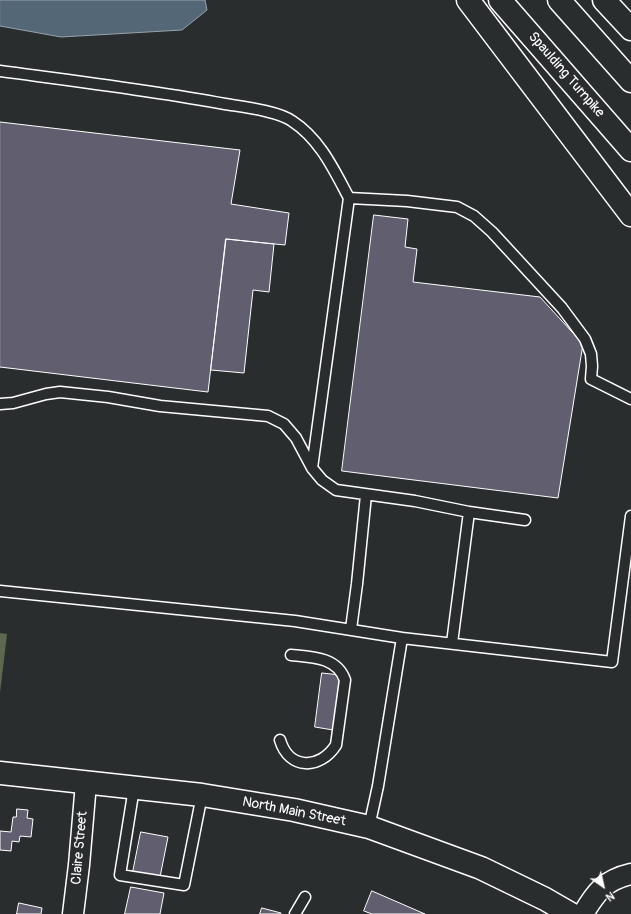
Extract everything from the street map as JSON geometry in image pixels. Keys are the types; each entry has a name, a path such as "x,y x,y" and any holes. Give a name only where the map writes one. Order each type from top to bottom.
{"main road":[{"path":"468,0 631,215"},
{"name":"Spaulding Turnpike","path":"500,0 631,150"},
{"path":"559,0 631,81"},
{"path":"604,0 631,29"},
{"name":"North Main Street","path":"0,773 202,795 294,810 369,827 481,868 545,899 571,914"}],"street":[{"name":"Claire Street","path":"73,914 86,783"},
{"path":"583,914 593,898 608,882 631,874"}],"lane":[{"path":"0,71 175,95 268,112 291,120 309,133 325,154 349,198 312,468"},
{"path":"349,198 407,201 457,207 474,216 492,232 562,308 585,339 591,354 591,379 631,399"},
{"path":"0,404 13,403 46,394 60,392 108,397 160,406 268,416 284,424 296,438 312,468 322,480 336,490 415,501 469,512 525,520"},
{"path":"351,629 366,495"},
{"path":"452,643 469,512"},
{"path":"0,591 288,620 402,638 612,662 631,516"},
{"path":"369,827 378,786 402,638"},
{"path":"280,740 283,748 289,755 304,763 320,761 330,754 336,745 345,680 343,673 338,667 329,661 320,658 291,655"},
{"path":"134,788 120,875 184,885 202,795"},
{"path":"295,914 305,898"}],"green space":[{"path":"0,633 7,634 0,693"}],"water":[{"path":"0,0 205,0 207,10 182,30 61,37 0,26"}],"building":[{"path":"0,122 240,150 231,204 289,213 285,245 226,239 208,392 0,367"},
{"path":"374,215 408,219 405,247 417,249 413,282 540,297 583,344 558,498 342,471"},
{"path":"226,239 274,244 269,292 253,290 244,373 211,370"},
{"path":"322,673 340,675 333,730 315,727"},
{"path":"17,809 28,810 27,818 33,819 31,837 20,836 19,842 12,841 11,851 0,850 0,831 11,832 13,817 16,817"},
{"path":"141,832 168,837 160,877 133,872"},
{"path":"131,887 164,893 160,914 125,914"},
{"path":"372,891 425,914 372,914 364,911"},
{"path":"19,903 42,908 41,914 17,914"},
{"path":"262,908 281,913 281,914 260,914"}]}
